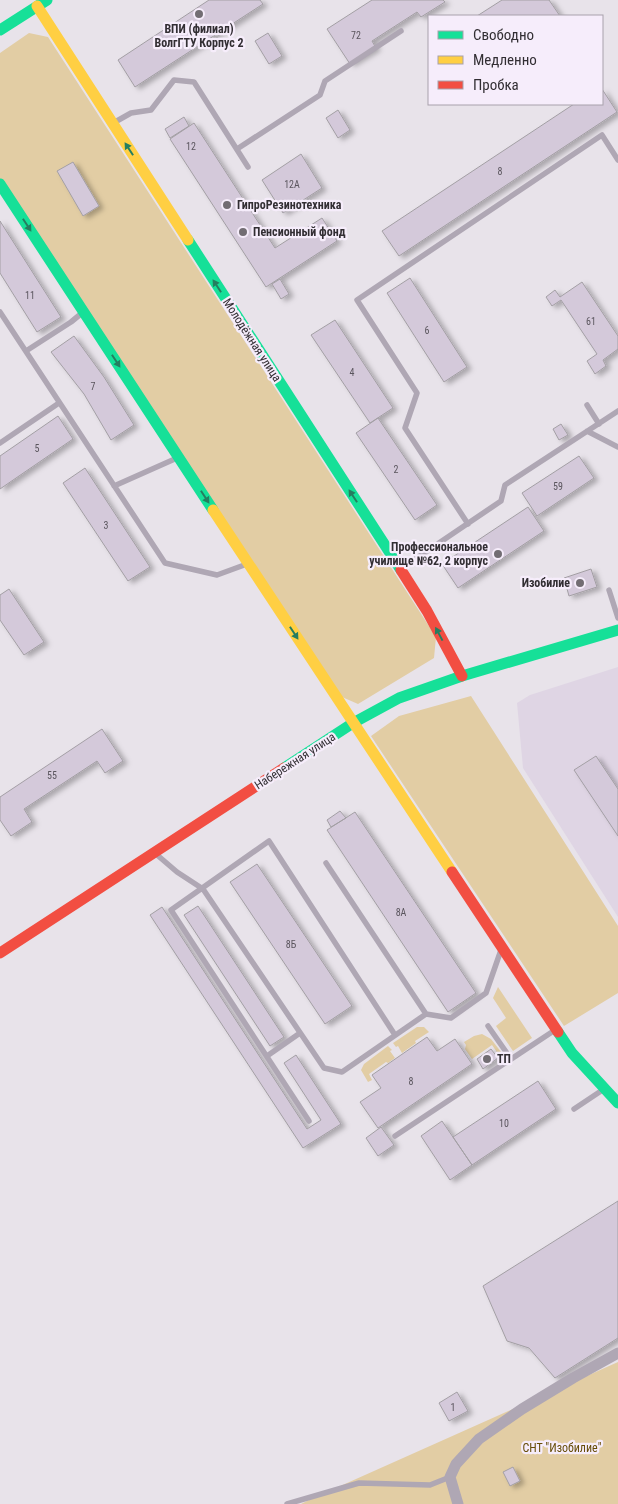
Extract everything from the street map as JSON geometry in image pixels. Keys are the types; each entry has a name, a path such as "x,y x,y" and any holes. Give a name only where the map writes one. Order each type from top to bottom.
{"street":[{"path":"0,30 42,3"},
{"name":"Молодёжная улица","path":"42,3 113,123 427,611 462,676"},
{"path":"0,184 248,564 572,1053 618,1103"},
{"name":"Набережная улица","path":"1,950 353,723 400,698 462,676 618,630"},
{"path":"458,1504 450,1477 456,1464 479,1439 573,1378 618,1353"}],"lane":[{"path":"237,149 320,95 325,81 401,31"},
{"path":"113,123 130,113 151,110 174,80 194,82 248,167"},
{"path":"468,524 405,428 417,393 357,300 602,135 618,160"},
{"path":"0,312 165,563 217,575 248,564"},
{"path":"26,351 84,312"},
{"path":"0,443 60,402"},
{"path":"587,405 598,424"},
{"path":"400,569 501,502 505,485 618,411"},
{"path":"587,431 618,447"},
{"path":"114,486 179,457"},
{"path":"609,590 618,618"},
{"path":"310,1121 172,910 269,841 396,1035"},
{"path":"154,853 177,872 202,888 324,1068 342,1072 426,1014 451,1018 486,993 501,947"},
{"path":"326,863 426,1014"},
{"path":"488,1026 511,1059"},
{"path":"395,1136 556,1029"},
{"path":"267,1056 300,1033"},
{"path":"574,1109 604,1089"},
{"path":"287,1504 359,1483 430,1485 450,1477"}],"shaded area":[{"path":"618,667 618,917 523,768 517,703 530,695"}],"green space":[{"path":"29,33 48,37 436,637 434,658 358,704 342,697 0,179 0,53"},
{"path":"471,696 618,926 618,993 564,1026 371,736 399,716"},
{"path":"498,987 532,1038 513,1051 496,1026 506,1018 493,998"},
{"path":"417,1027 424,1027 429,1032 402,1053 398,1046 396,1047 393,1043"},
{"path":"482,1034 491,1039 505,1057 505,1060 501,1058 492,1045 472,1059 465,1049 466,1045 464,1042"},
{"path":"388,1046 395,1058 369,1074 372,1080 368,1082 361,1070 364,1064"},
{"name":"СНТ \"Изобилие\"","path":"618,1362 618,1504 301,1504 309,1500"}],"building":[{"path":"209,0 260,0 263,4 135,87 118,60"},
{"path":"372,0 443,0 445,2 421,17 417,12 372,41 376,48 350,64 327,29"},
{"path":"502,0 549,0 559,15 479,15"},
{"path":"268,33 282,56 269,64 255,41"},
{"path":"603,91 617,112 399,256 382,231 572,105 603,105"},
{"path":"338,110 350,130 338,138 326,118"},
{"path":"184,117 189,126 170,138 165,129"},
{"path":"194,123 275,248 322,218 337,241 266,287 170,139"},
{"path":"301,154 322,188 283,213 262,180"},
{"path":"73,162 99,206 83,216 57,171"},
{"path":"0,221 61,317 37,332 0,273"},
{"path":"410,278 467,367 444,382 387,293"},
{"path":"280,279 289,294 281,299 272,284"},
{"path":"582,282 618,336 618,349 603,360 606,366 595,374 587,361 597,354 561,300 552,306 546,297 555,290 560,297"},
{"path":"335,320 393,408 370,423 311,335"},
{"path":"74,336 104,377 134,425 111,440 84,394 51,352"},
{"path":"58,416 73,439 0,489 0,456"},
{"path":"378,418 437,505 415,520 356,433"},
{"path":"561,424 568,435 559,440 553,429"},
{"path":"579,456 594,478 537,516 522,493"},
{"path":"85,468 150,567 128,581 63,483"},
{"path":"528,507 544,531 458,588 442,564"},
{"name":"Изобилие","path":"591,569 597,587 569,596 564,578"},
{"path":"9,589 44,642 24,655 0,620 0,595"},
{"path":"102,729 123,761 105,773 97,761 24,809 32,822 11,836 0,820 0,797"},
{"path":"596,756 618,789 618,836 574,770"},
{"path":"340,811 346,818 331,827 327,820"},
{"path":"355,812 476,993 448,1012 327,830"},
{"path":"257,864 352,1006 325,1024 230,882"},
{"path":"198,906 284,1037 270,1046 184,915"},
{"path":"162,907 307,1129 321,1120 284,1063 296,1055 341,1124 303,1148 150,915"},
{"path":"427,1037 437,1051 455,1039 472,1064 378,1128 360,1102 381,1088 372,1075"},
{"name":"ТП","path":"491,1049 498,1058 483,1069 477,1059"},
{"path":"538,1081 556,1109 472,1165 453,1137"},
{"path":"442,1121 472,1165 450,1180 421,1136"},
{"path":"381,1127 394,1145 378,1156 366,1138"},
{"path":"618,1201 618,1338 555,1378 529,1348 507,1341 483,1286"},
{"path":"457,1392 468,1411 449,1421 439,1403"},
{"path":"513,1467 520,1481 510,1486 503,1472"}],"traffic: fast":[{"path":"0,30 47,0"},
{"path":"0,184 213,510"},
{"path":"188,240 401,570"},
{"path":"284,768 353,723 399,698 462,676 618,630"},
{"path":"558,1032 572,1053 618,1103"}],"traffic: slow":[{"path":"37,6 188,240"},
{"path":"213,510 452,872"}],"traffic: jam":[{"path":"401,570 427,611 462,676"},
{"path":"0,953 284,768"},
{"path":"452,872 558,1032"}],"place":[{"name":"ВПИ (филиал) ВолгГТУ Корпус 2","path":"199,14"},
{"name":"ГипроРезинотехника","path":"227,205"},
{"name":"Пенсионный фонд","path":"243,232"},
{"name":"Профессиональное училище №62, 2 корпус","path":"498,554"},
{"name":"Изобилие","path":"580,583"},
{"name":"ТП","path":"487,1059"}]}
